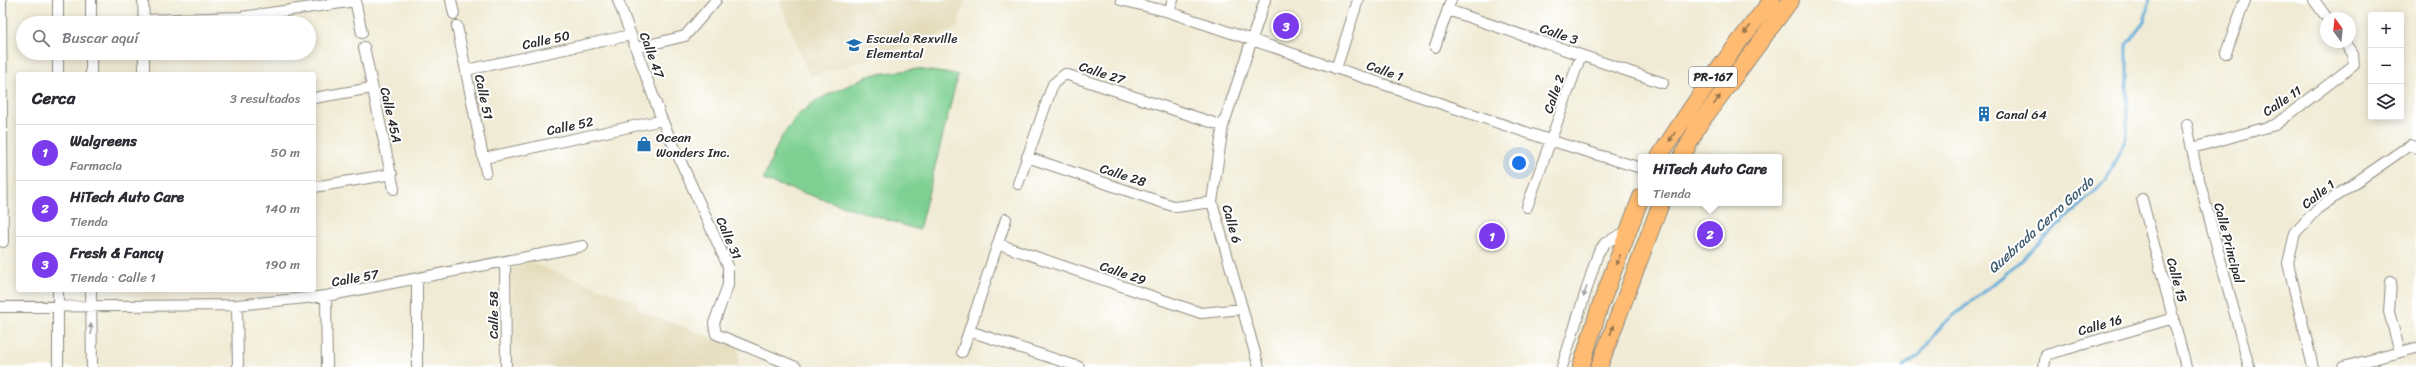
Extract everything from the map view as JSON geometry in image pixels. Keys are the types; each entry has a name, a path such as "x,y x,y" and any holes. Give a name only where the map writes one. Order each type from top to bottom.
{"main road":[{"name":"PR-167","path":"1662,154 1688,112 1744,34 1772,0"},
{"name":"PR-167","path":"1684,154 1698,126 1791,0"},
{"path":"1580,367 1638,205"},
{"path":"1599,367 1660,206"}],"street":[{"path":"0,0 1,200 3,242"},
{"path":"58,0 58,16"},
{"path":"91,16 92,0"},
{"path":"143,0 144,16"},
{"path":"451,0 454,14"},
{"name":"Calle 47","path":"618,0 662,120"},
{"path":"636,48 685,36 716,0"},
{"name":"Calle 1","path":"1121,0 1169,12 1552,141 1638,167"},
{"path":"1169,12 1173,0"},
{"name":"Calle 6","path":"1259,367 1212,202 1223,126 1265,0"},
{"path":"1336,68 1358,0"},
{"path":"1435,47 1451,0"},
{"path":"2226,53 2245,0"},
{"path":"2314,0 2323,12"},
{"path":"248,16 355,1 362,33"},
{"name":"Calle 3","path":"1448,10 1663,83"},
{"name":"Calle 51","path":"457,26 486,172"},
{"name":"Calle 50","path":"466,70 631,35"},
{"name":"Calle 45A","path":"364,46 394,189"},
{"name":"Calle 11","path":"2192,148 2275,125 2354,65 2353,54 2348,48"},
{"name":"Calle 2","path":"1527,207 1552,141 1581,55"},
{"path":"58,60 58,72"},
{"path":"91,60 91,72"},
{"path":"144,60 144,72"},
{"name":"Calle 27","path":"1018,184 1053,84 1065,74 1223,126"},
{"path":"316,98 372,88"},
{"name":"Calle 52","path":"484,158 662,120"},
{"name":"Calle 31","path":"662,120 728,266 728,285 714,323 716,334 796,367"},
{"name":"Calle Principal","path":"2187,125 2249,367"},
{"name":"Calle 1","path":"2313,367 2288,263 2295,234 2317,208 2410,145 2416,148"},
{"name":"Calle 28","path":"1028,157 1176,207 1212,202"},
{"path":"316,187 392,174"},
{"name":"Calle 15","path":"2142,199 2186,367"},
{"path":"962,352 1006,219"},
{"path":"1562,367 1598,253 1605,243 1629,230"},
{"name":"Calle 29","path":"998,244 1201,313 1242,309"},
{"name":"Calle 57","path":"0,307 237,305 326,296 417,280 583,246"},
{"name":"Calle 58","path":"505,262 506,367"},
{"path":"417,280 417,367"},
{"path":"2391,282 2389,312 2400,352"},
{"path":"58,292 58,367"},
{"path":"91,292 92,367"},
{"path":"326,296 327,367"},
{"path":"237,305 238,367"},
{"name":"Calle 16","path":"2044,367 2046,355 2174,318"},
{"path":"969,331 1079,367"},
{"path":"2343,367 2416,348"}],"shaded area":[{"name":"Escuela Rexville Elemental","path":"779,0 965,0 957,29 866,60 810,77"},
{"path":"529,262 638,302 637,310 739,347 738,367 511,367 511,269"}],"green space":[{"path":"917,69 958,75 919,230 763,180 780,139 797,116 815,101 870,75"}],"waterway":[{"name":"Quebrada Cerro Gordo","path":"1903,367 1918,357 1942,325 2008,272 2106,181 2127,136 2127,44 2144,22 2150,0"}],"place":[{"name":"Fresh & Fancy","path":"1286,26"},
{"name":"Escuela Rexville Elemental","path":"854,45"},
{"name":"Canal 64","path":"1984,114"},
{"name":"Ocean Wonders Inc.","path":"644,144"},
{"name":"HiTech Auto Care","path":"1710,234"},
{"name":"Walgreens","path":"1492,236"}]}
